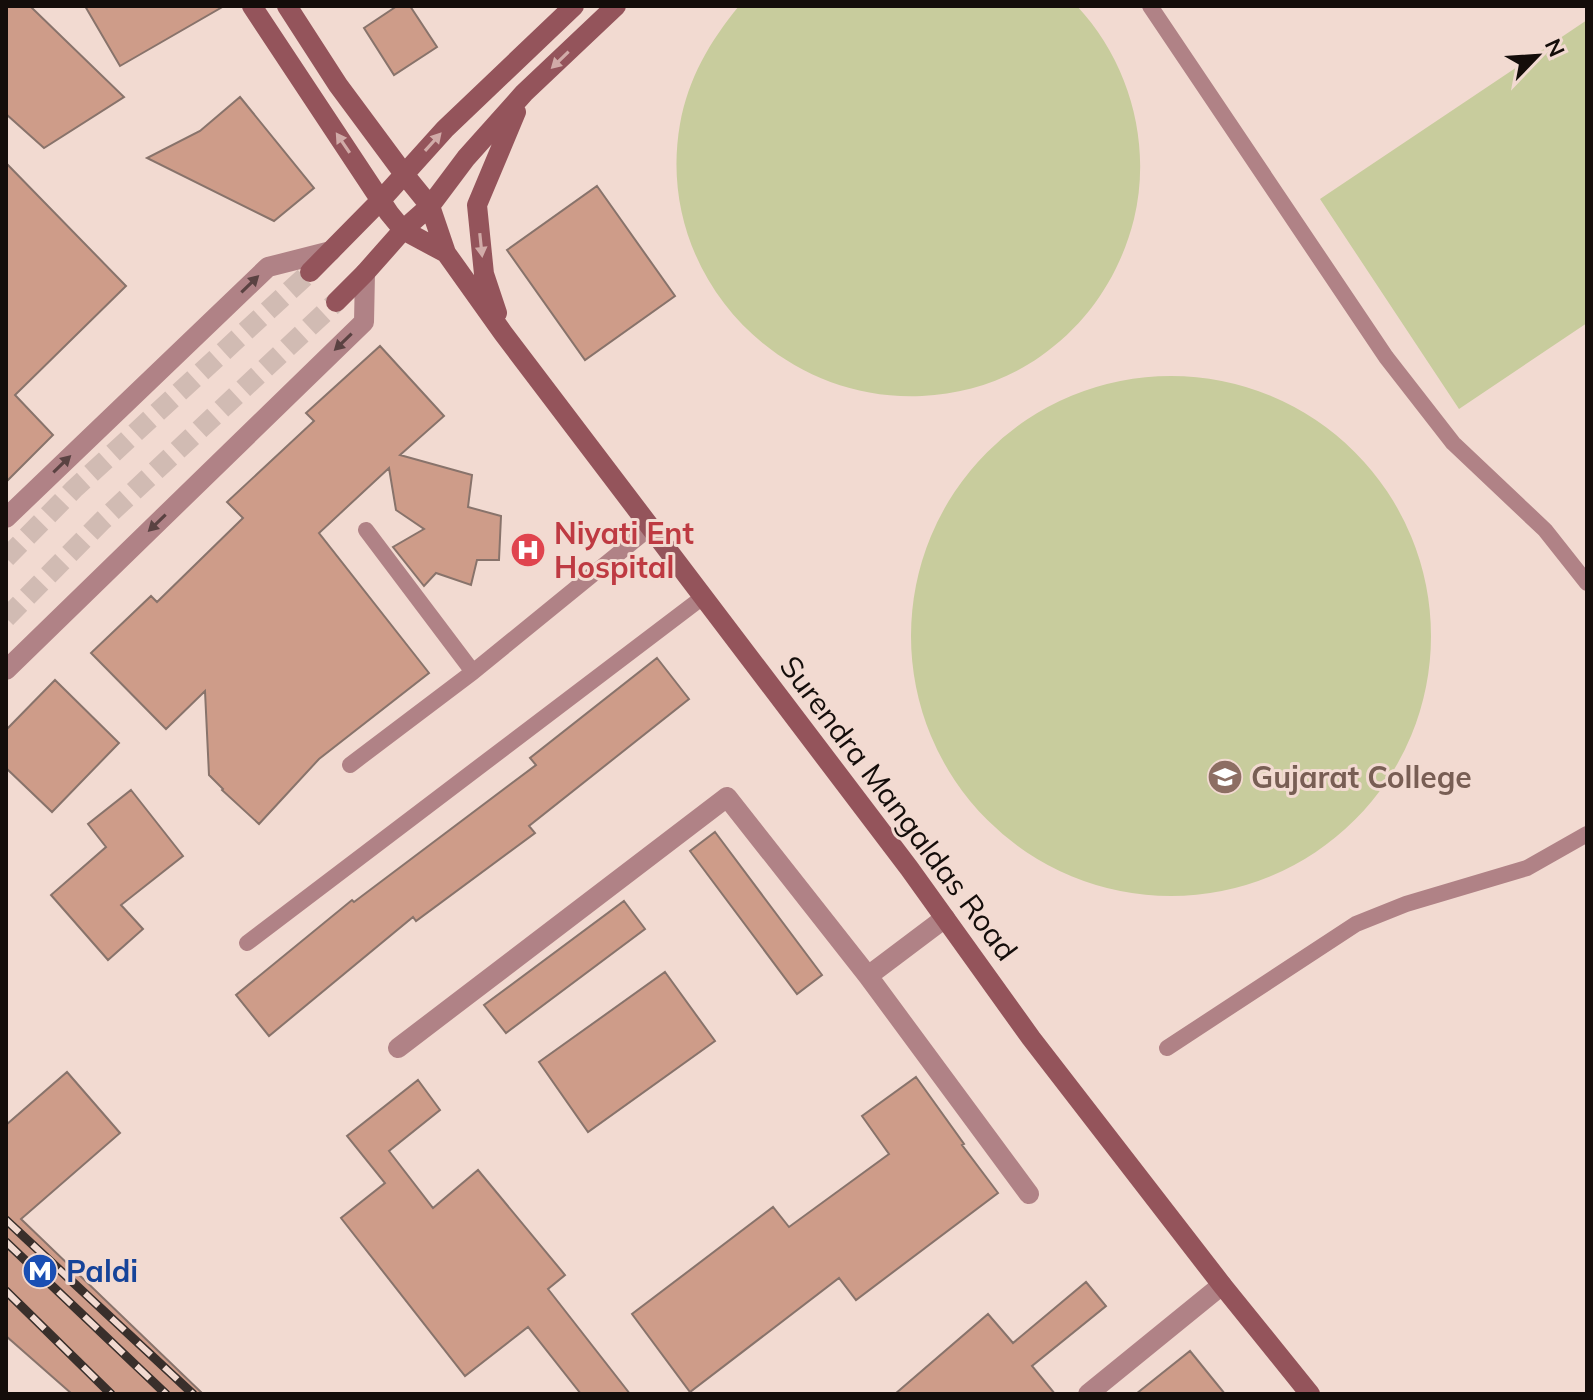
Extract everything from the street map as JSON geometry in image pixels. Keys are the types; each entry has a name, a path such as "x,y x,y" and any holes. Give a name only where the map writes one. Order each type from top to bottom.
{"main road":[{"path":"252,6 403,230 446,253"},
{"path":"287,6 338,85 430,206 446,253"},
{"path":"310,272 445,129 574,6"},
{"path":"336,302 403,230 430,206 466,158 524,93 616,6"},
{"path":"503,333 484,274 477,205 524,93"},
{"name":"Surendra Mangaldas Road","path":"446,253 503,333 909,868 1031,1038 1310,1394"}],"street":[{"path":"6,518 268,267 331,251"},
{"path":"6,670 364,322 365,273"},
{"path":"398,1048 727,797 868,976 1029,1194"},
{"path":"868,976 945,918"},
{"path":"1088,1394 1222,1285"}],"lane":[{"path":"1150,6 1386,357 1453,443 1545,530 1587,583"},
{"path":"350,765 473,672 651,527"},
{"path":"366,530 473,672"},
{"path":"247,943 703,597"},
{"path":"1167,1048 1356,924 1406,904 1527,868 1587,834"}],"green space":[{"path":"739,6 1077,6 1111,53 1123,79 1138,134 1140,162 1139,191 1128,240 1100,296 1073,329 1041,356 1014,373 969,389 922,396 868,392 819,377 774,352 736,318 706,277 686,230 677,178 680,124 689,92 710,47"},
{"path":"1587,20 1587,323 1459,409 1320,199"},
{"path":"1171,376 1222,381 1270,396 1315,420 1355,452 1387,492 1411,537 1426,585 1431,636 1426,687 1411,735 1387,780 1355,820 1315,852 1270,876 1222,891 1171,896 1120,891 1072,876 1027,852 987,820 955,780 931,735 916,687 911,636 916,585 931,537 955,492 987,452 1027,420 1072,396 1120,381"}],"building":[{"path":"6,6 30,6 124,97 44,148 6,114"},
{"path":"85,6 224,6 120,66"},
{"path":"397,6 410,6 437,47 394,75 364,28"},
{"path":"240,97 314,188 274,221 147,158 200,131"},
{"path":"6,163 126,286 15,395 53,435 6,482"},
{"path":"597,186 675,296 585,360 507,250"},
{"path":"380,346 444,416 400,455 472,475 468,507 501,516 499,560 477,560 471,585 436,573 424,586 393,547 424,529 396,510 389,468 319,533 429,673 319,759 259,824 209,775 205,691 166,729 91,653 151,596 157,602 243,518 227,502 314,421 306,413"},
{"path":"657,658 689,699 529,826 535,833 416,921 413,917 269,1036 236,995 352,900 354,902 536,765 530,758"},
{"path":"55,680 119,743 52,812 6,768 6,730"},
{"path":"131,790 183,856 121,905 143,929 108,960 51,895 106,847 88,824"},
{"path":"715,832 822,975 797,994 690,851"},
{"path":"624,901 645,929 506,1033 484,1005"},
{"path":"665,972 715,1041 588,1132 539,1062"},
{"name":"Paldi","path":"67,1072 120,1133 21,1219 203,1394 72,1394 6,1336 6,1125"},
{"path":"916,1077 998,1193 856,1300 839,1278 690,1392 632,1314 773,1207 789,1227 889,1154 862,1116"},
{"path":"418,1080 440,1110 389,1151 433,1208 478,1170 565,1275 548,1289 630,1394 581,1394 528,1327 465,1376 341,1218 385,1183 347,1136"},
{"path":"1086,1282 1106,1306 1032,1366 1055,1394 895,1394 988,1314 1013,1343"},
{"path":"1190,1351 1225,1394 1136,1394"}],"tunnel":[{"path":"6,558 74,489 310,272"},
{"path":"6,618 102,521 336,302"}],"railway":[{"path":"6,1220 193,1394"},
{"path":"6,1242 166,1394"},
{"path":"6,1291 111,1394"}],"place":[{"name":"Niyati Ent Hospital","path":"528,550"},
{"name":"Gujarat College","path":"1225,777"},
{"name":"Paldi","path":"40,1271"}]}
